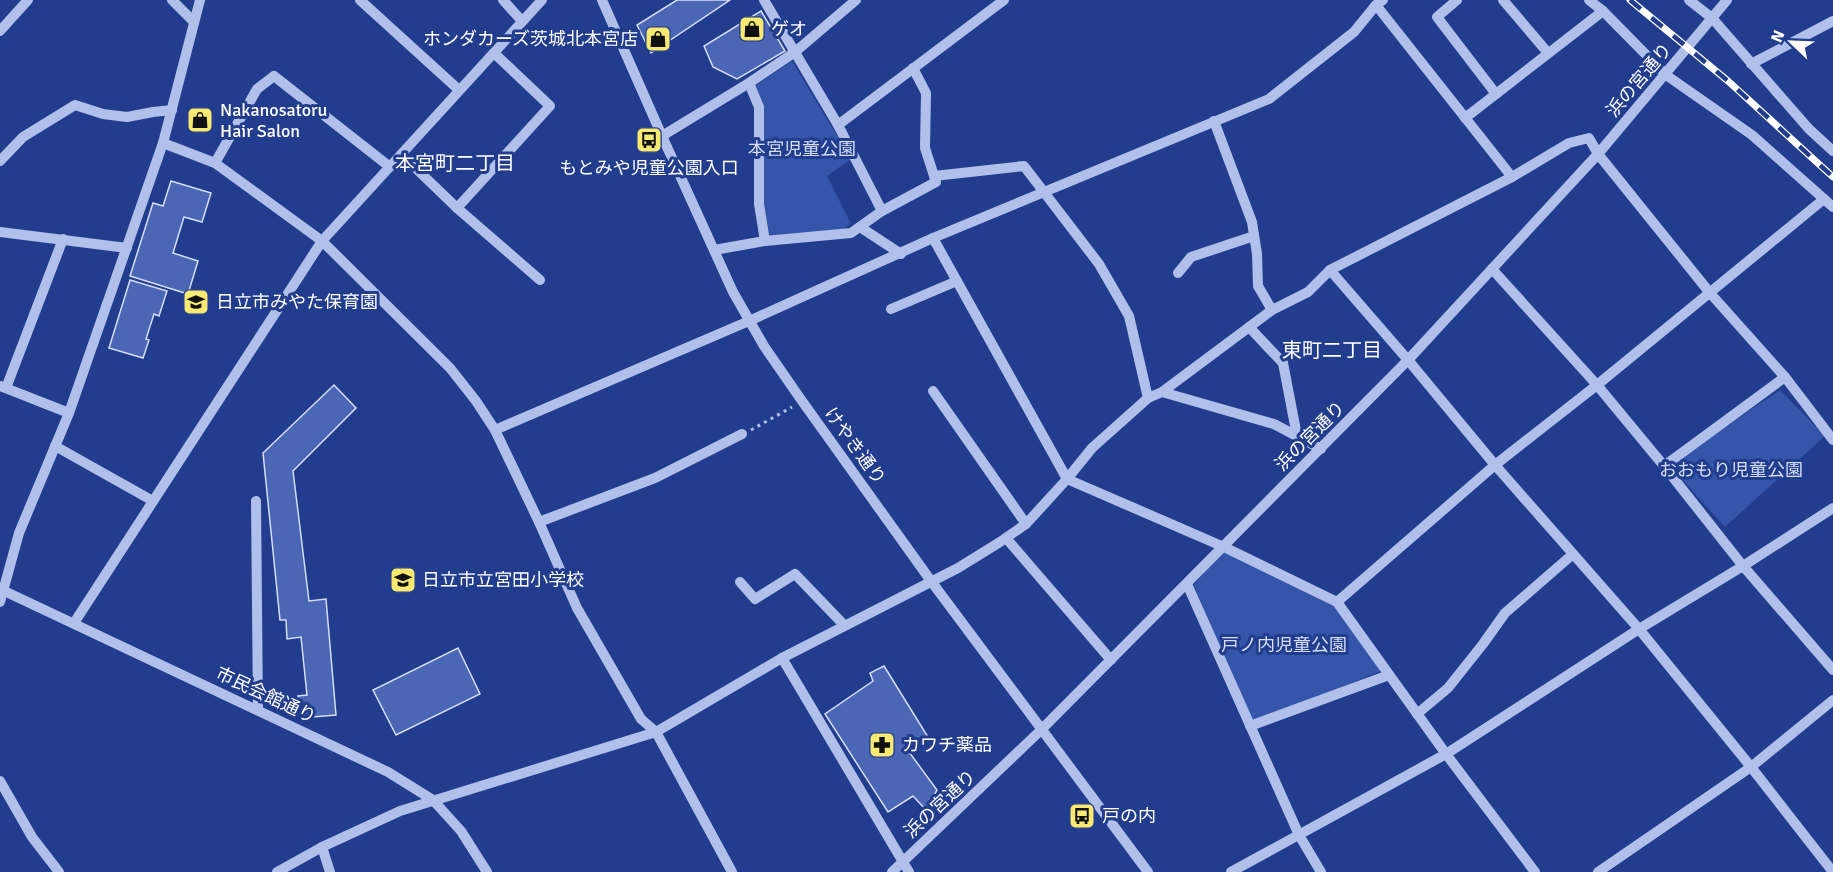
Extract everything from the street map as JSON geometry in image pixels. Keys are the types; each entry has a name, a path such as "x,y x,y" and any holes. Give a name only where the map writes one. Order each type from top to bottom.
{"street":[{"path":"0,31 28,0"},
{"path":"172,0 194,22"},
{"path":"0,602 19,533 69,413 163,143 200,0"},
{"path":"360,0 459,90"},
{"path":"503,0 522,21"},
{"path":"74,623 322,241 543,0"},
{"name":"けやき通り","path":"602,0 714,250 764,346 931,581 1148,872"},
{"path":"764,0 838,125 882,211"},
{"path":"662,136 795,52 856,0"},
{"path":"838,125 1004,0"},
{"path":"1457,0 1437,17 1496,94"},
{"path":"1503,0 1548,53"},
{"path":"1589,0 1603,10 1666,75 1752,135 1833,207"},
{"path":"1689,0 1712,18 1809,129 1833,152"},
{"name":"浜の宮通り","path":"892,872 1041,730 1408,360 1598,154 1727,0"},
{"path":"495,430 749,321 933,238 1269,99 1354,32 1379,3 1512,177"},
{"path":"1466,118 1603,10"},
{"path":"1751,64 1833,21"},
{"path":"457,207 550,106 494,53"},
{"path":"714,250 765,241 850,233 882,211 936,182 925,148 926,93 913,68"},
{"path":"215,163 257,89 274,76 390,167"},
{"path":"749,83 759,107 759,204 765,241"},
{"path":"0,161 23,137 75,105 103,114 127,117 172,110"},
{"path":"1214,121 1252,222 1258,286 1272,310"},
{"path":"277,872 322,847 400,811 656,732 782,658 958,568 1026,524 1092,448 1148,398 1162,392 1272,310 1308,292 1330,270 1512,177 1569,143 1589,138 1598,154 1710,292 1785,377 1833,440"},
{"path":"163,143 215,163 322,241 450,368 476,401 495,430 577,608 641,719 656,732 732,872"},
{"path":"402,154 457,207 540,280"},
{"path":"934,176 1024,166 1098,264 1129,316 1148,398"},
{"path":"1337,602 1495,465 1597,385 1824,198"},
{"path":"860,227 901,254"},
{"path":"0,232 127,248"},
{"path":"1178,273 1191,257 1254,236"},
{"path":"933,238 1067,479 1224,547 1337,602 1446,754 1535,872"},
{"path":"63,239 3,387 69,413"},
{"path":"1492,269 1597,385 1664,465 1743,566 1833,670"},
{"path":"1330,270 1495,465 1639,629 1833,872"},
{"path":"891,309 957,281"},
{"path":"1249,327 1283,363 1297,436"},
{"path":"1664,465 1785,377"},
{"path":"933,391 1026,524"},
{"path":"1162,392 1274,424 1321,449"},
{"path":"539,522 655,478 742,434"},
{"path":"55,446 153,501"},
{"path":"256,501 258,710"},
{"path":"1231,872 1446,754 1639,629 1833,508"},
{"path":"1006,538 1111,660"},
{"path":"1418,714 1448,688 1505,613 1573,554"},
{"path":"740,582 755,599 795,574 844,625"},
{"path":"1188,584 1299,834 1321,872"},
{"name":"市民会館通り","path":"2,590 388,772 433,801 461,831 487,872"},
{"path":"782,658 909,872"},
{"path":"1250,726 1389,675"},
{"path":"1598,872 1751,767 1833,700"},
{"path":"0,781 32,837 59,872"},
{"path":"322,847 330,872"}],"path":[{"path":"742,434 802,401"}],"green space":[{"name":"本宮児童公園","path":"792,61 851,159 827,176 851,224 839,231 770,238 763,200 764,118 756,85"},
{"name":"おおもり児童公園","path":"1780,390 1825,436 1725,527 1669,465"},
{"name":"戸ノ内児童公園","path":"1224,547 1337,602 1385,669 1250,726 1194,585"}],"building":[{"name":"ホンダカーズ茨城北本宮店","path":"677,0 730,0 651,53 637,25"},
{"name":"ゲオ","path":"761,11 785,51 737,79 713,67 704,46"},
{"path":"171,181 211,193 202,222 184,217 173,253 198,261 188,294 130,276 153,203 163,206"},
{"path":"130,280 167,291 159,316 154,314 143,358 109,348"},
{"path":"334,385 356,408 293,471 309,601 326,599 336,715 300,718 298,696 307,695 301,637 287,639 286,620 280,620 263,453"},
{"path":"458,648 480,694 396,735 373,690"},
{"name":"カワチ薬品","path":"884,666 928,737 909,752 937,790 926,810 913,796 888,812 825,714 873,681 870,673"}],"railway":[{"path":"1630,0 1728,81 1833,177"}],"place":[{"name":"ゲオ","path":"752,29"},
{"name":"ホンダカーズ茨城北本宮店","path":"658,39"},
{"name":"Nakanosatoru Hair Salon","path":"200,120"},
{"name":"もとみや児童公園入口","path":"649,140"},
{"name":"日立市みやた保育園","path":"196,302"},
{"name":"日立市立宮田小学校","path":"403,580"},
{"name":"カワチ薬品","path":"882,745"},
{"name":"戸の内","path":"1082,816"}],"district":[{"name":"本宮町二丁目","path":"455,163"},
{"name":"東町二丁目","path":"1332,350"}]}
